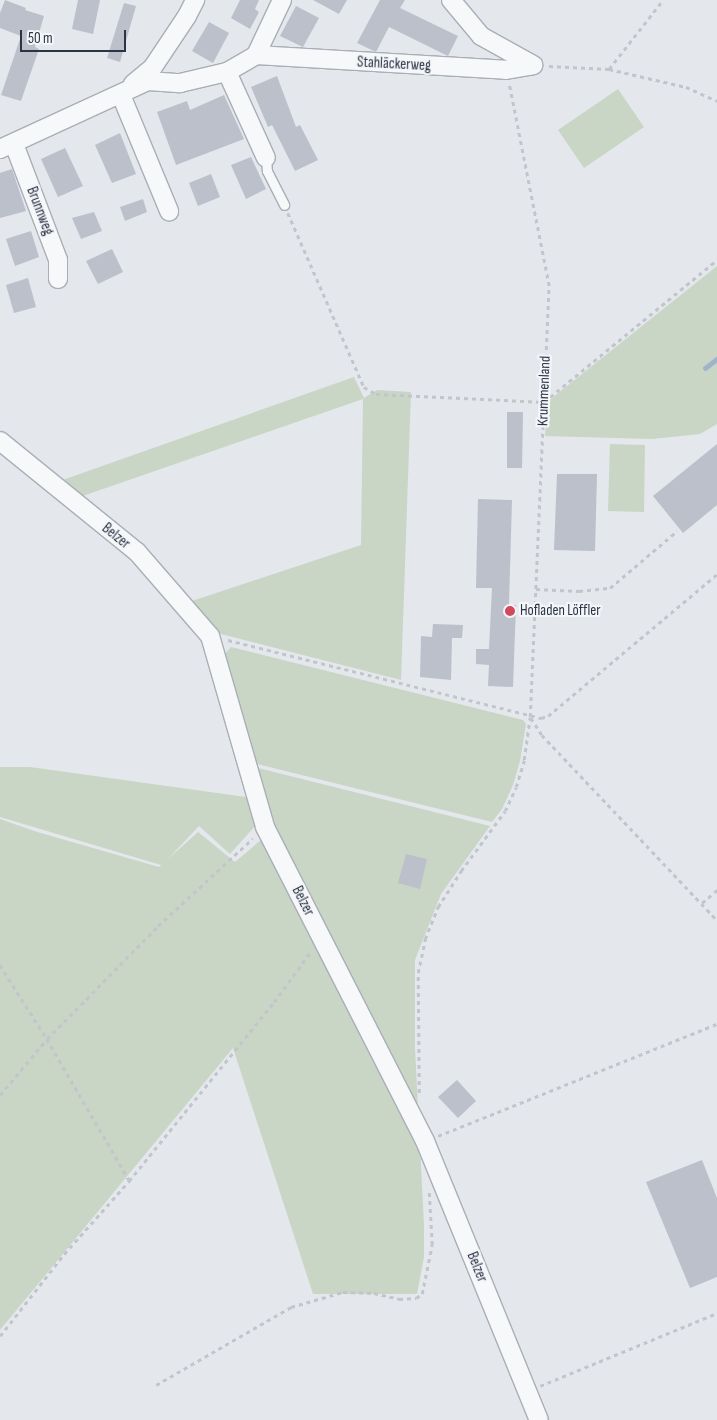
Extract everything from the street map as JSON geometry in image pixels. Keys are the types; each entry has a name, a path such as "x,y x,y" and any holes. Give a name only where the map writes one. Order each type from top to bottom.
{"street":[{"name":"Brunnweg","path":"121,95 153,67 187,16 194,0"},
{"path":"256,55 282,0"},
{"path":"452,0 481,36 533,65"},
{"path":"488,40 499,69"},
{"name":"Brunnweg","path":"58,279 58,260 7,147 121,95 148,80 180,83 227,72 256,55"},
{"name":"Stahläckerweg","path":"256,55 499,69 533,65"},
{"path":"227,72 266,158"},
{"path":"121,95 169,211"},
{"name":"Belzer","path":"0,441 137,552 210,636 265,827 426,1141 538,1420"}],"lane":[{"path":"266,158 267,171 284,205"}],"path":[{"path":"609,69 662,0"},
{"path":"533,65 609,69 686,88 717,101"},
{"name":"Krummenland","path":"419,1095 418,973 425,939 438,908 461,871 505,811 516,787 524,760 530,717 549,286 499,69"},
{"path":"284,205 364,388 376,394 544,402 717,260"},
{"path":"536,589 579,591 610,588 677,531"},
{"path":"210,636 530,717 548,716 717,574"},
{"path":"530,717 542,734 717,920"},
{"path":"0,1095 47,1039 158,926 265,827"},
{"path":"702,903 717,890"},
{"path":"0,1336 64,1254 129,1181 274,1002 321,937"},
{"path":"0,965 47,1039 129,1181"},
{"path":"426,1141 717,1024"},
{"path":"156,1385 291,1308 343,1292 374,1293 399,1299 416,1298 422,1294 432,1245 428,1188"},
{"path":"527,1391 717,1313"}],"green space":[{"path":"618,89 644,127 584,168 558,130"},
{"path":"717,266 717,424 700,434 652,439 545,436 547,402"},
{"path":"354,377 364,398 377,390 411,392 401,680 213,632 189,602 361,545 363,399 77,498 57,482"},
{"path":"610,444 645,445 644,512 608,511"},
{"path":"231,647 523,720 526,724 520,761 513,785 502,809 492,822 253,763 223,656"},
{"path":"0,767 30,767 246,797 257,824 230,854 199,826 168,859 198,832 235,862 275,828 258,768 490,826 441,894 415,960 415,1048 424,1225 424,1257 417,1294 313,1294 233,1048 0,1330 0,819 34,831 159,867 161,865 0,817"}],"building":[{"path":"5,0 26,8 25,10 44,16 35,47 39,49 21,101 1,95 21,36 0,28 0,13"},
{"path":"78,0 100,0 93,34 72,29"},
{"path":"240,0 259,0 255,9 259,12 250,29 231,18"},
{"path":"313,0 347,0 339,14"},
{"path":"380,0 405,0 400,8 458,36 448,56 389,27 376,52 357,43"},
{"path":"124,3 136,6 120,62 107,58"},
{"path":"296,6 319,18 303,47 280,36"},
{"path":"209,22 229,33 213,63 192,51"},
{"path":"277,76 296,127 300,125 318,160 295,171 272,125 268,127 251,87"},
{"path":"224,95 244,139 176,165 157,112 187,101 190,110"},
{"path":"120,133 136,174 112,183 95,145"},
{"path":"65,148 83,186 58,197 41,159"},
{"path":"251,157 266,189 246,199 231,165"},
{"path":"12,169 26,211 0,218 0,173"},
{"path":"211,174 220,197 198,206 189,183"},
{"path":"143,199 147,212 125,221 120,207"},
{"path":"94,212 102,231 81,239 72,218"},
{"path":"31,231 39,257 15,266 6,239"},
{"path":"112,249 123,272 98,284 86,261"},
{"path":"28,278 36,307 14,313 6,285"},
{"path":"507,412 523,412 522,468 507,468"},
{"path":"717,444 717,505 683,533 653,496"},
{"path":"557,474 597,474 595,551 554,550"},
{"path":"478,499 512,500 509,605 516,605 513,687 488,686 489,665 476,664 476,649 489,649 492,588 476,588"},
{"path":"433,624 463,625 462,638 452,638 451,680 420,677 421,636 432,637"},
{"path":"406,854 427,859 420,889 398,883"},
{"path":"457,1080 476,1101 458,1118 438,1097"},
{"path":"702,1160 717,1198 717,1277 690,1288 646,1182"}],"waterway":[{"path":"705,368 717,359"}],"place":[{"name":"Hofladen Löffler","path":"510,611"}]}
